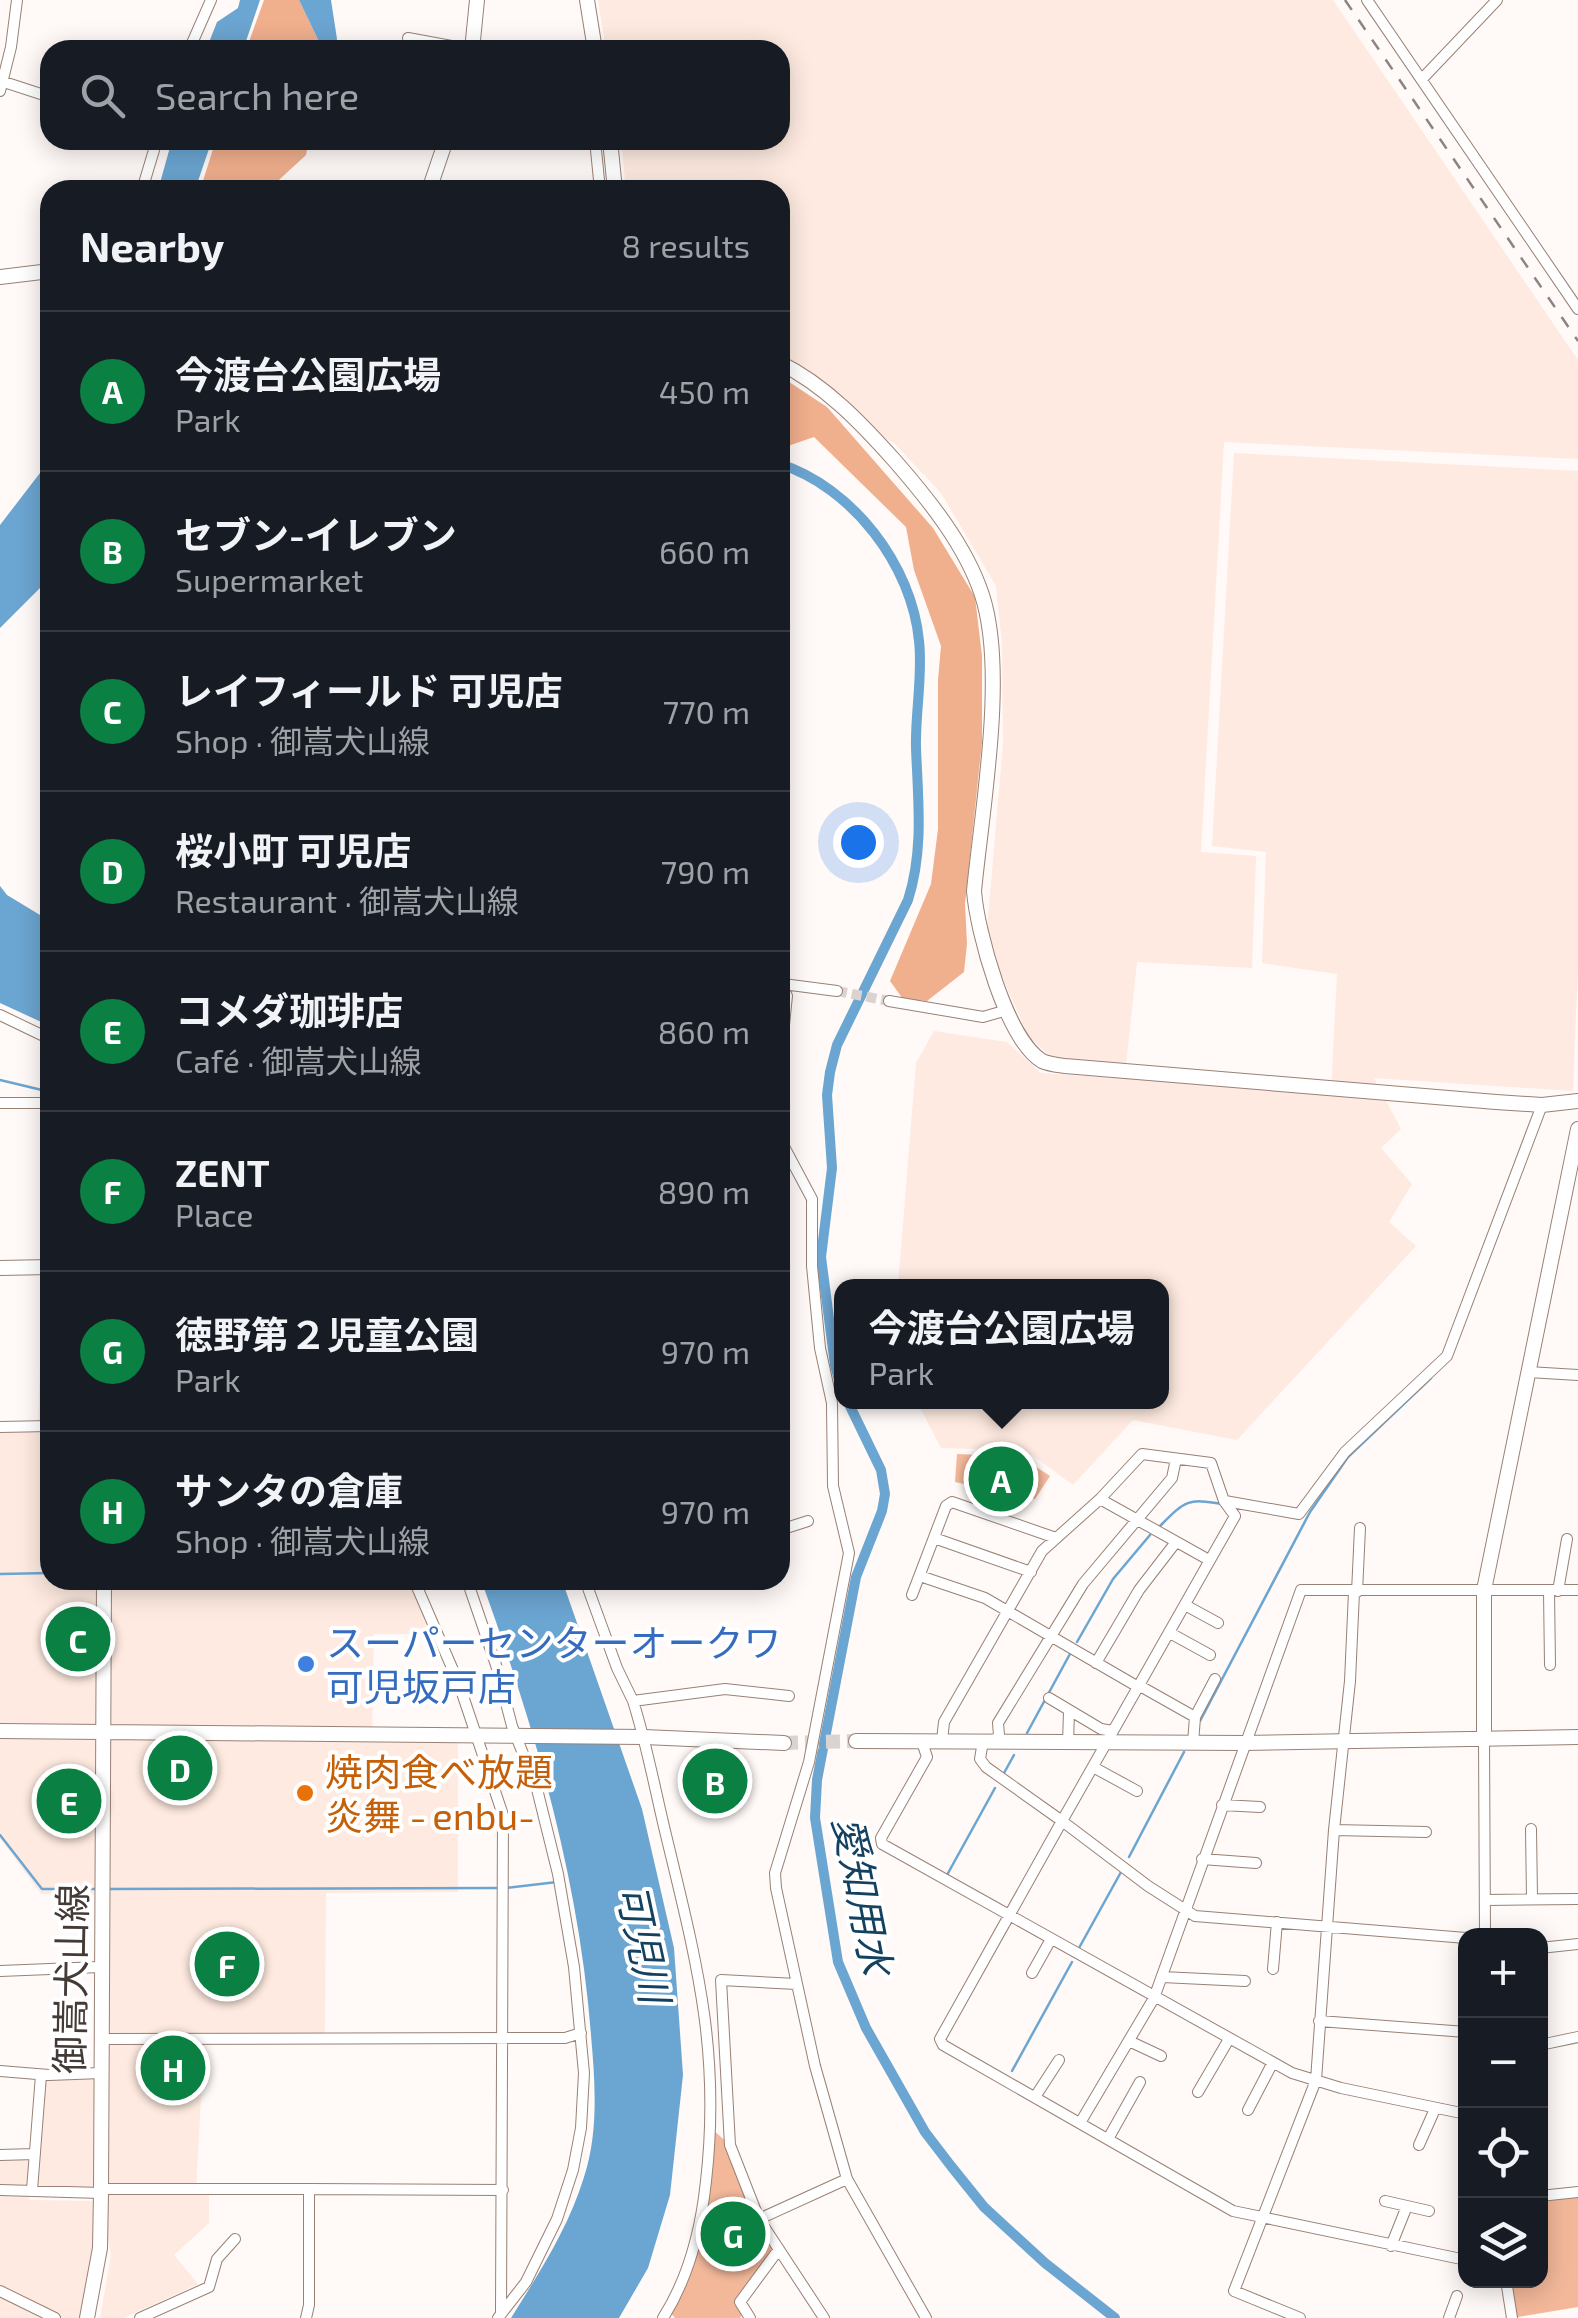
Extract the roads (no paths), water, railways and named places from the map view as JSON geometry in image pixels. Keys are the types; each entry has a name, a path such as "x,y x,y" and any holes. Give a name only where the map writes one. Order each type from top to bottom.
{"street":[{"path":"17,0 1,85 40,95"},
{"path":"193,40 211,0"},
{"path":"474,40 477,0"},
{"path":"587,0 593,40"},
{"path":"1367,0 1578,309"},
{"path":"1422,79 1496,0"},
{"path":"408,38 419,40"},
{"path":"145,180 154,150"},
{"path":"433,180 443,150"},
{"path":"596,150 599,180"},
{"path":"611,150 614,180"},
{"path":"0,277 40,272"},
{"path":"790,369 806,378 878,442 928,498 981,590 987,613 992,680 974,890 984,954 1027,1045 1043,1062 1542,1105 1578,1101"},
{"path":"790,984 836,991"},
{"path":"889,1000 983,1016 1008,1010"},
{"path":"0,1016 40,1035"},
{"path":"0,1103 40,1103"},
{"path":"1224,1501 1298,1514 1345,1452 1447,1356 1542,1105"},
{"path":"1485,1928 1484,1590 1578,1129"},
{"path":"790,1158 812,1198 812,1266 820,1348 832,1403 833,1486 849,1553 809,1762 775,1874 815,2066 847,2179 926,2318"},
{"path":"0,1268 40,1267"},
{"path":"1528,1372 1578,1375"},
{"path":"0,1427 40,1426"},
{"path":"942,1741 944,1722 1042,1552 1142,1454 1212,1463 1224,1501 1235,1516 940,2039 943,2045 1234,2211 1458,2259"},
{"path":"1176,1458 1172,1478 1083,1584 998,1722 1000,1735 989,1741 980,1759 1195,1916 1458,1937"},
{"path":"1100,1499 1210,1560"},
{"path":"912,1595 946,1506 957,1502 1056,1538"},
{"path":"790,1526 808,1520"},
{"path":"1300,2318 1234,2291 1316,2080 1360,1528"},
{"path":"934,1538 1030,1572"},
{"path":"1550,1665 1554,1591 1568,1539"},
{"path":"1096,1663 1139,1590 1176,1542"},
{"path":"920,1576 1009,1610 1195,1717"},
{"name":"御嵩犬山線","path":"87,2318 100,2248 102,2191 104,1590"},
{"path":"418,1590 458,1684 503,1816 500,2316"},
{"path":"471,1590 523,1738 559,1882 574,1967 584,2073 581,2128 557,2220 526,2282 500,2316"},
{"path":"589,1590 644,1737 698,1964 712,2066 712,2128 703,2210 669,2315"},
{"path":"1080,2123 1154,1998 1301,1590 1578,1590"},
{"path":"1185,1605 1218,1623"},
{"path":"1170,1632 1210,1655"},
{"path":"1193,1743 1195,1717 1215,1679"},
{"path":"633,1702 724,1689 789,1696"},
{"path":"1049,1698 1110,1736"},
{"path":"1068,1744 1069,1711"},
{"path":"0,1731 644,1737 784,1743"},
{"path":"856,1740 1068,1744 1110,1736 1193,1743 1578,1737"},
{"path":"922,1742 926,1757 881,1838 882,1844 1272,2064 1316,2080 1458,2113"},
{"path":"1093,1767 1137,1791"},
{"path":"1222,1805 1260,1807"},
{"path":"1531,1828 1532,1898"},
{"path":"1334,1830 1426,1832"},
{"path":"1202,1859 1256,1862"},
{"path":"1486,1900 1578,1899"},
{"path":"1273,1969 1277,1922"},
{"path":"1032,1973 1050,1940"},
{"path":"1548,1947 1578,1944"},
{"path":"0,1971 100,1967"},
{"path":"1162,1977 1245,1981"},
{"path":"797,1984 721,1980 730,2145 759,2218 824,2318"},
{"path":"1320,2021 1458,2031"},
{"path":"100,2040 565,2038 581,2033"},
{"path":"1548,2043 1578,2037"},
{"path":"1198,2092 1229,2039"},
{"path":"1129,2041 1160,2056"},
{"path":"1036,2097 1059,2060"},
{"path":"1248,2110 1272,2064"},
{"path":"0,2071 41,2075 101,2073"},
{"path":"32,2190 41,2075"},
{"path":"1108,2139 1140,2082"},
{"path":"1419,2144 1436,2109"},
{"path":"0,2155 35,2154"},
{"path":"759,2218 847,2179"},
{"path":"306,2318 308,2189"},
{"path":"0,2190 32,2190 36,2194 502,2190"},
{"path":"1548,2195 1578,2192"},
{"path":"1385,2201 1429,2212"},
{"path":"1391,2246 1407,2206"},
{"path":"140,2318 209,2287 217,2259 235,2239"},
{"path":"750,2318 740,2302 779,2250"},
{"path":"1507,2288 1512,2318"},
{"path":"0,2291 55,2318"},
{"path":"1449,2318 1457,2296"}],"water":[{"path":"240,0 260,0 246,40 210,40 217,22 238,8"},
{"path":"299,0 331,0 337,40 318,40"},
{"path":"169,150 209,150 198,180 161,180"},
{"path":"40,473 40,588 0,628 0,525"},
{"path":"0,886 7,895 40,915 40,1021 0,1003"},
{"name":"可児川","path":"484,1590 565,1590 642,1809 674,1948 683,2075 670,2195 648,2268 619,2318 511,2318 570,2215 589,2160 594,2124 591,2035 576,1919 552,1804"}],"waterway":[{"name":"愛知用水","path":"790,468 831,491 874,533 904,585 914,613 920,654 916,735 919,825 913,881 908,900 837,1045 827,1095 832,1168 821,1257 834,1357"},
{"path":"0,1080 40,1090"},
{"path":"1200,1721 1310,1512 1348,1457 1431,1378"},
{"name":"愛知用水","path":"851,1409 881,1470 885,1494 856,1577 817,1780 815,1818 838,1962 866,2028 925,2132 951,2166 984,2207 1045,2263 1115,2318"},
{"path":"1160,1526 1187,1503 1222,1504"},
{"path":"1077,1642 1113,1579 1150,1535"},
{"path":"0,1574 40,1573"},
{"path":"1027,1733 1071,1652"},
{"path":"1129,1857 1184,1752"},
{"path":"1004,1773 1014,1755"},
{"path":"947,1875 995,1788"},
{"path":"0,1835 42,1889 97,1889"},
{"path":"1079,1948 1121,1872"},
{"path":"505,1888 557,1882"},
{"path":"110,1889 497,1888"},
{"path":"1012,2071 1072,1962"}],"tunnel":[{"path":"837,991 889,1001"},
{"path":"784,1743 856,1741"}],"railway":[{"path":"1345,0 1578,341"}],"place":[{"name":"今渡台公園広場","path":"1001,1479"},
{"name":"レイフィールド 可児店","path":"78,1639"},
{"name":"スーパーセンターオークワ 可児坂戸店","path":"306,1664"},
{"name":"桜小町 可児店","path":"180,1768"},
{"name":"セブン-イレブン","path":"715,1781"},
{"name":"焼肉食べ放題 炎舞 ‐enbu‐","path":"305,1793"},
{"name":"コメダ珈琲店","path":"69,1801"},
{"name":"ZENT","path":"227,1964"},
{"name":"サンタの倉庫","path":"173,2068"},
{"name":"徳野第２児童公園","path":"733,2234"}]}
